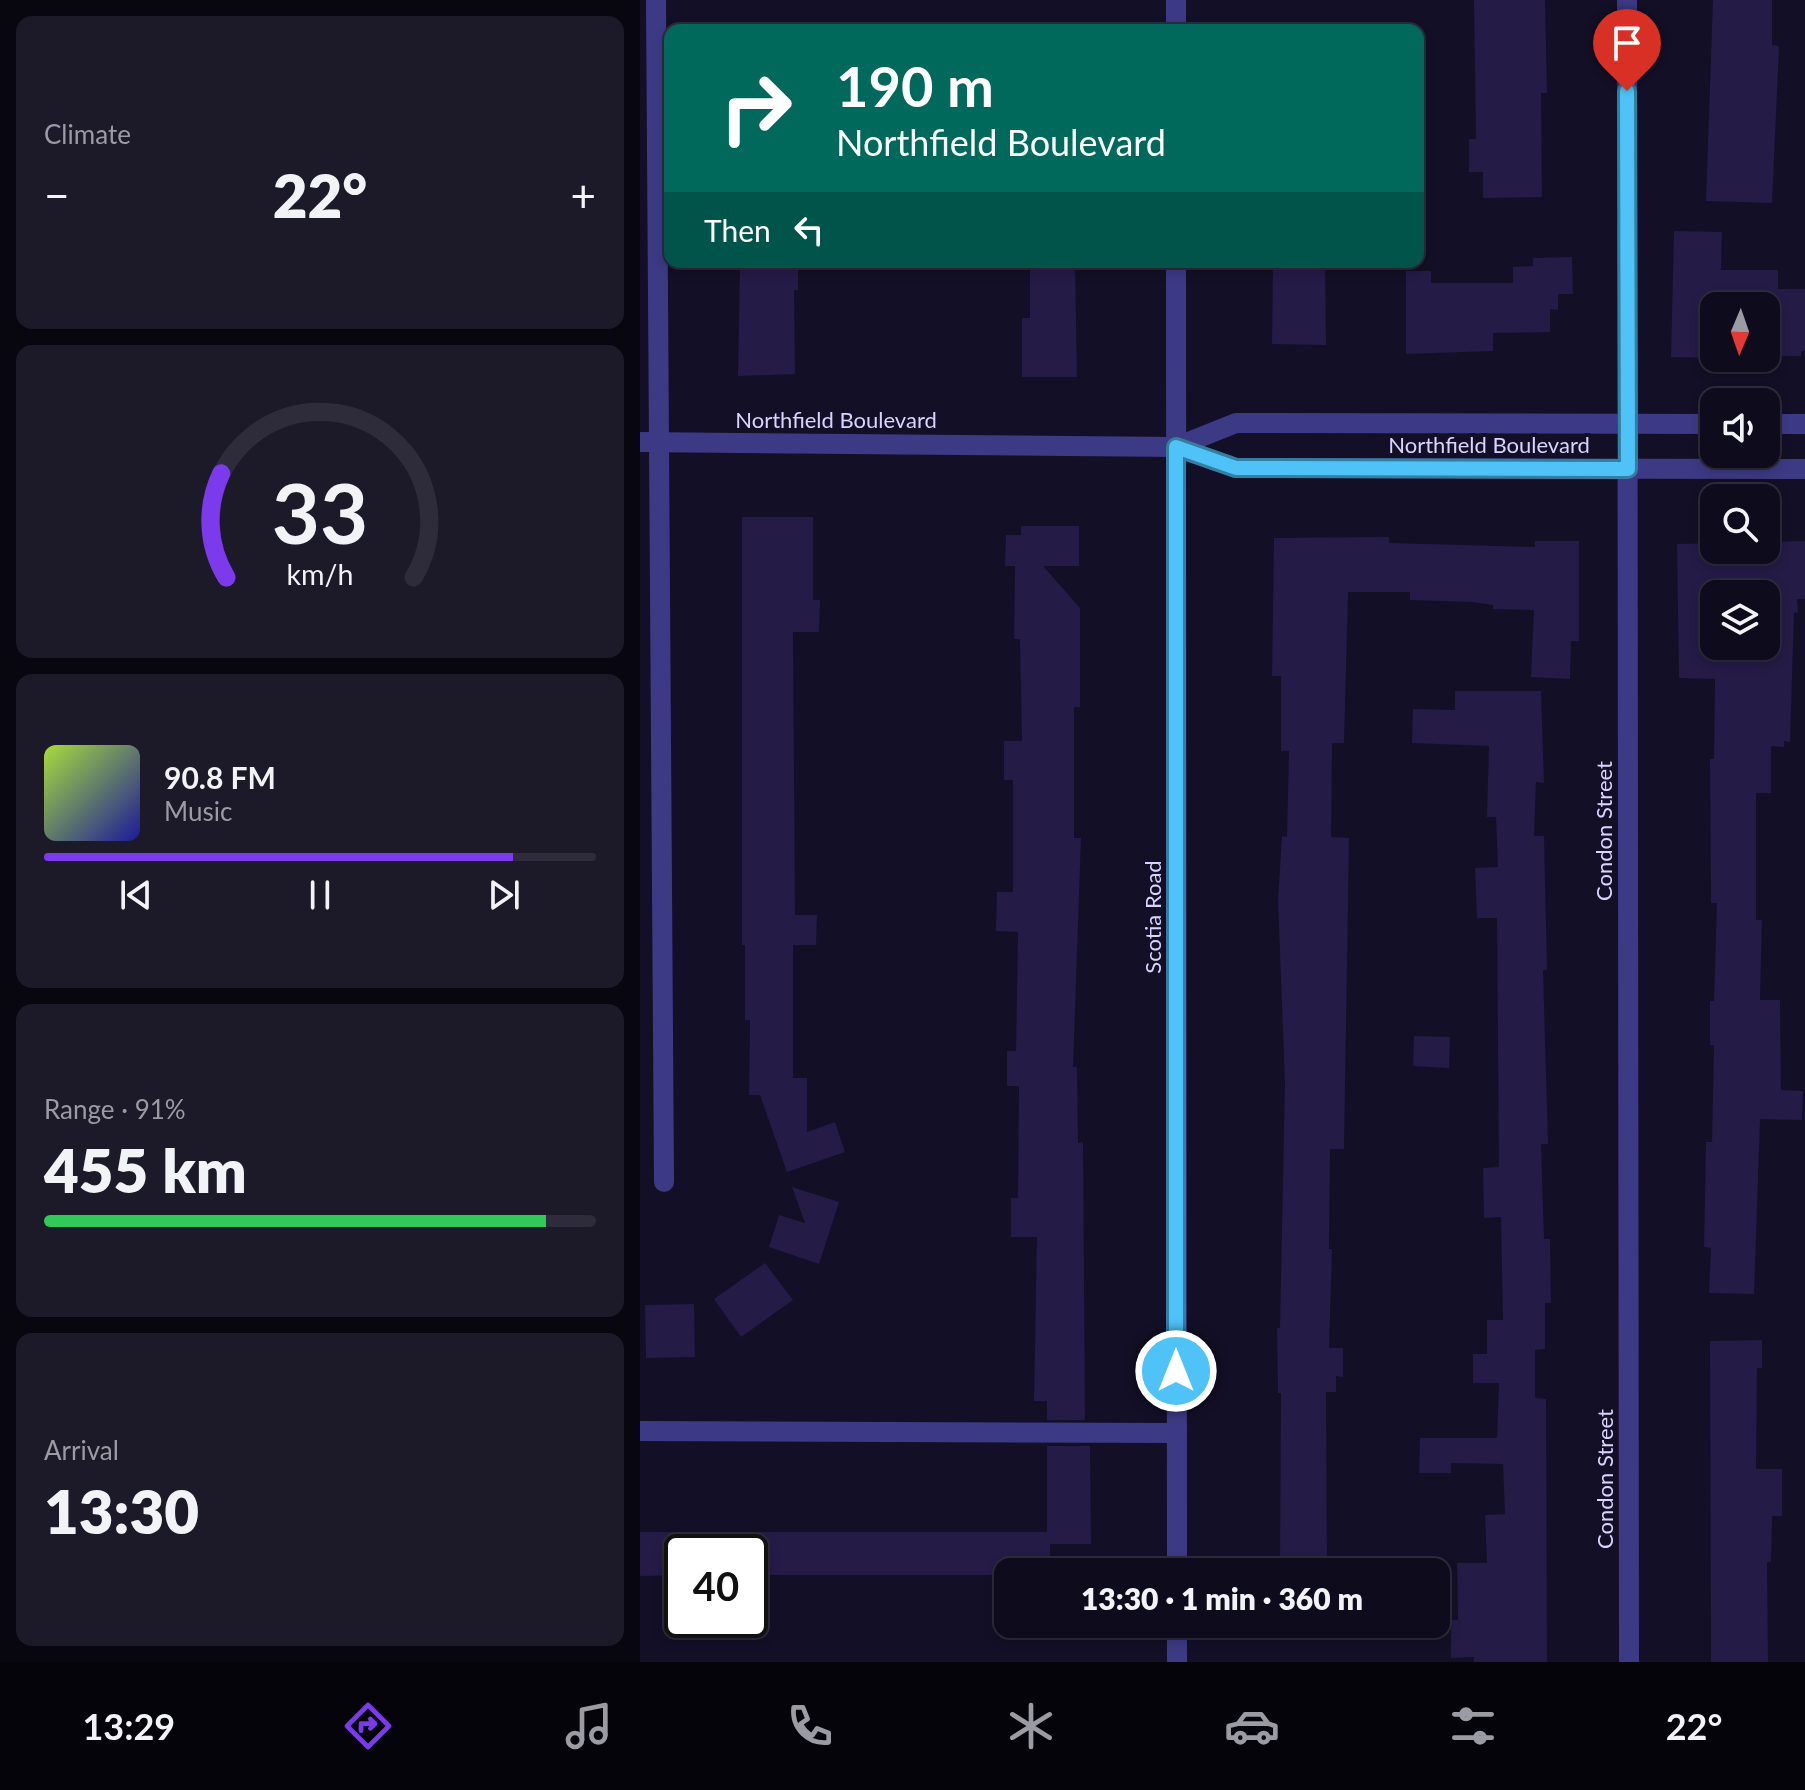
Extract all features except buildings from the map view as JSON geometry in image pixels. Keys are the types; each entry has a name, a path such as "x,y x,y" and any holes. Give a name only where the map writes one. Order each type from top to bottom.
{"street":[{"path":"656,0 650,442 664,1182"},
{"path":"1176,0 1176,24"},
{"name":"Condon Street","path":"1627,0 1629,1662"},
{"name":"Scotia Road","path":"1176,268 1177,1558"},
{"name":"Northfield Boulevard","path":"1176,447 1236,423 1700,424"},
{"path":"1780,424 1805,424"},
{"name":"Northfield Boulevard","path":"650,442 1176,447 1236,468 1805,469"},
{"path":"640,1431 1176,1433"},
{"path":"1177,1638 1177,1662"}],"route":[{"path":"1176,1371 1176,447 1236,468 1628,469 1627,91"}]}
